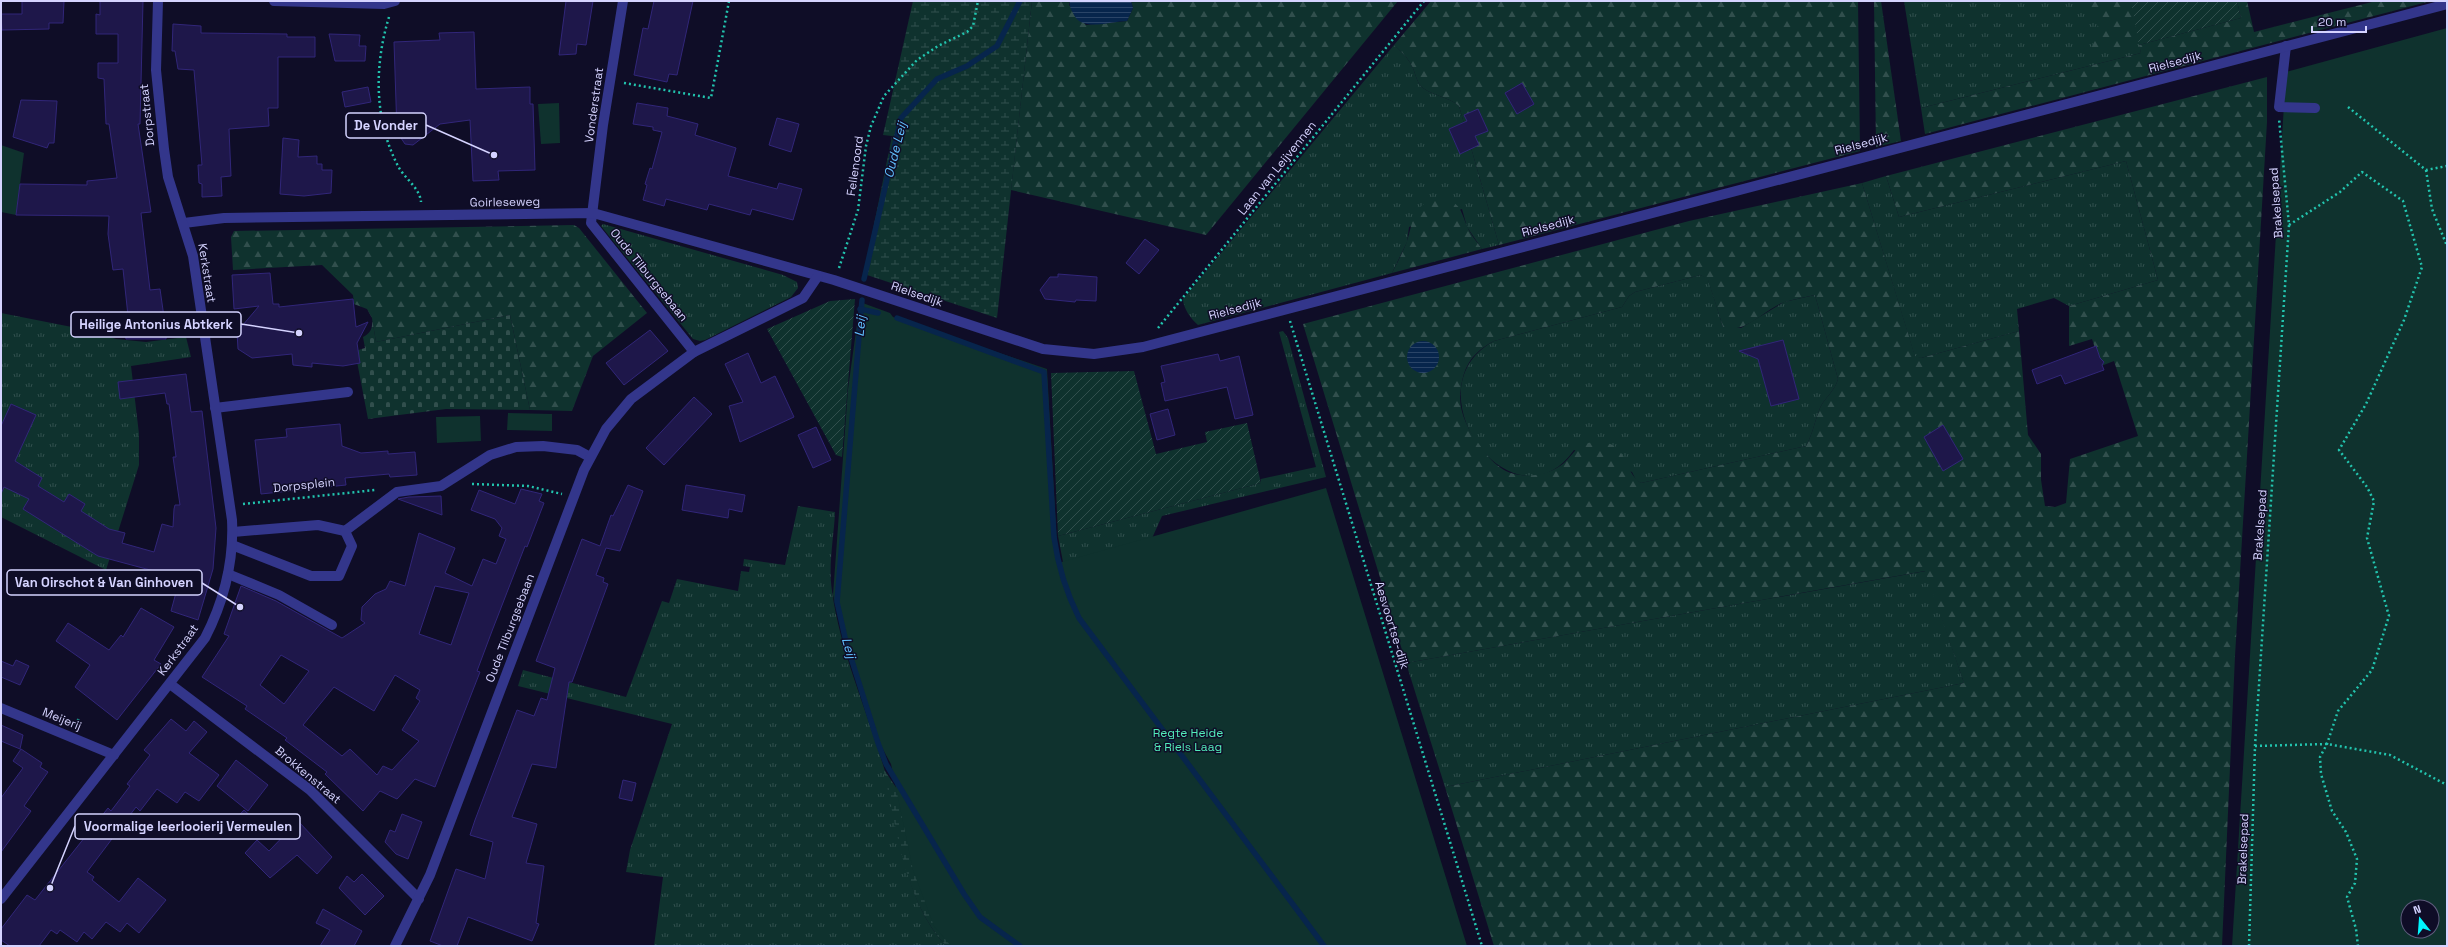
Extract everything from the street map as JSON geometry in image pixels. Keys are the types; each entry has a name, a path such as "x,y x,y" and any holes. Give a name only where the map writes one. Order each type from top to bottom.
{"street":[{"name":"Dorpstraat","path":"158,1 156,70 164,149 168,177 184,223"},
{"path":"274,1 392,2"},
{"name":"Vonderstraat","path":"593,213 610,80 623,1"},
{"name":"Rielsedijk","path":"818,276 1043,349 1094,354 1113,353 1143,347 2447,4"},
{"path":"2286,46 2279,107 2315,108"},
{"name":"Goirleseweg","path":"184,223 224,218 593,213 818,276"},
{"name":"Oude Tilburgsebaan","path":"593,213 591,223 694,352"},
{"name":"Kerkstraat","path":"1,899 205,638 220,605 228,574 233,532 193,256 184,223"},
{"name":"Oude Tilburgsebaan","path":"395,946 433,868 573,498 590,457 606,429 631,399 694,352 803,298 818,276"},
{"path":"215,408 348,392"},
{"path":"233,532 318,525 345,531 397,492 441,486 490,455 516,447 543,446 577,450 590,457"},
{"path":"232,545 311,576 340,576 352,546 345,531"},
{"path":"228,574 279,595 332,625"},
{"name":"Brokkenstraat","path":"170,684 310,790 419,899"},
{"name":"Meijerij","path":"1,708 114,755"}],"path":[{"path":"610,80 711,98 729,1"},
{"name":"Fellenoord","path":"834,280 842,261 858,210 866,146 871,126 884,96 917,60 938,46 967,32 973,26 978,1"},
{"name":"Laan van Leijvennen","path":"1143,347 1424,1"},
{"path":"392,2 379,56 381,117 392,154 399,169 421,195 422,216"},
{"name":"Brakelsepad","path":"2249,946 2255,746 2289,225 2279,128 2279,107"},
{"path":"2348,107 2426,170 2432,209 2447,246"},
{"path":"2426,170 2447,166"},
{"path":"2289,225 2340,192 2362,172 2403,201 2422,267 2404,320 2366,404 2339,450 2367,487 2374,501 2367,538 2389,616 2372,670 2338,711 2328,744 2320,757 2321,774 2332,811 2346,832 2357,859 2355,883 2347,897 2356,929 2358,946"},
{"name":"Aesvoortse-dijk","path":"1286,309 1482,946"},
{"path":"465,485 490,483 528,486 573,498"},
{"name":"Dorpsplein","path":"230,506 380,490"},
{"path":"2255,746 2328,744 2390,755 2447,785"}],"green space":[{"path":"913,1 1032,1 997,318 864,274 892,136 883,135"},
{"path":"1032,1 1070,1 1069,5 1086,25 1127,21 1133,8 1131,1 1398,1 1206,235 1011,190"},
{"path":"1431,1 1858,1 1860,151 1499,245 1459,106 1423,88 1417,81 1408,60 1394,45"},
{"path":"1874,1 1881,1 1901,141 1876,147"},
{"path":"1904,1 2131,1 2141,53 1921,108"},
{"path":"2086,1 2146,1 2153,33 2118,54 2092,47 2099,21"},
{"path":"2131,1 2237,1 2241,18 2139,45"},
{"path":"2237,1 2247,1 2254,32 2376,1 2431,1 1925,134 1921,108 2141,53 2139,45 2241,18"},
{"path":"2447,28 2447,946 2232,946 2286,72"},
{"path":"1394,45 1408,60 1417,81 1423,88 1459,106 1499,245 1482,249 1467,227 1462,209 1409,227 1407,242 1392,273 1198,325 1188,313 1184,306 1183,299"},
{"path":"2267,77 2267,122 2235,656 2222,946 1494,946 1445,787 1964,683 1925,571 1406,663 1303,324 1689,221 1862,183 1915,356 1921,358 2019,331 2028,435 2041,454 2041,480 2045,506 2055,507 2066,503 2070,459 2138,436 2114,361 2101,366 2092,339 2069,346 2069,306 2158,280 2126,161 1899,217 1886,176","holes":["1701,275 1708,280 1723,327 1731,329 1755,320 1777,305 1815,295 1838,379 1835,387 1820,408 1806,446 1641,483 1635,478 1620,452 1608,443 1591,442 1585,444 1577,449 1557,468 1542,474 1524,475 1508,472 1498,466 1489,457 1467,425 1460,403 1464,372 1471,360 1480,350 1494,341 1622,307 1629,296 1635,292"]},
{"path":"559,103 560,143 541,144 538,104"},
{"path":"1,145 24,153 16,215 1,212"},
{"path":"2126,161 2158,280 2069,306 2054,298 2017,309 2019,331 1921,358 1915,357 1862,183 1886,176 1899,217"},
{"path":"1435,199 1454,203 1460,209 1470,232 1482,249 1392,273 1406,244 1417,211 1427,202"},
{"path":"603,224 783,275 797,282 798,288 791,297 705,340 700,341 693,339 601,226"},
{"path":"574,225 579,228 647,313 593,356 572,411 530,410 510,315 376,342 372,318 367,309 354,304 353,295 322,265 233,270 231,237 234,231"},
{"path":"1701,275 1708,279 1723,327 1741,328 1784,302 1815,295 1838,379 1835,387 1820,408 1806,446 1641,483 1636,480 1632,472 1574,450 1550,472 1524,476 1499,466 1478,445 1465,419 1461,390 1470,363 1494,341 1622,307 1629,296 1635,292"},
{"path":"855,299 842,457 836,455 767,329 830,301"},
{"name":"Regte Heide & Riels Laag","path":"860,302 890,313 893,317 1047,369 1058,563 1326,488 1467,946 951,946 934,926 913,870 891,764 871,728 846,649 833,595 848,389"},
{"path":"1,313 92,331 116,339 146,342 186,337 191,357 131,366 139,434 139,465 106,570 1,517"},
{"path":"510,315 530,410 446,409 368,419 355,351 365,348 363,337 371,330 372,318 376,342"},
{"path":"1283,331 1288,338 1326,477 1162,516 1144,556 1063,562 1058,536 1261,483 1261,479 1316,467 1279,332"},
{"path":"1134,371 1156,454 1207,442 1205,432 1247,423 1261,483 1058,536 1051,373"},
{"path":"508,413 552,414 552,431 507,430"},
{"path":"480,416 481,441 437,443 436,417"},
{"path":"798,506 835,512 831,581 841,636 884,768 904,862 911,884 931,927 946,946 654,946 663,877 626,872 630,850 672,724 518,686 523,670 626,697 662,601 669,603 677,579 738,591 741,571 749,572 750,567 743,566 744,559 785,565"},
{"path":"1926,571 1964,683 1445,787 1406,663"},
{"path":"883,768 903,798 1013,946 946,946 932,927 920,907 911,885 898,838"}],"water":[{"path":"1070,1 1131,1 1133,8 1127,21 1089,24 1082,23 1077,19 1070,7"},
{"path":"1420,341 1426,341 1436,348 1439,357 1438,363 1432,370 1426,373 1420,373 1410,366 1407,360 1407,354 1414,344"}],"building":[{"path":"22,1 64,1 63,23 49,23 49,29 2,30 1,14 22,14"},
{"path":"100,1 143,1 140,124 138,124 151,212 141,213 150,290 160,289 164,317 144,320 144,327 167,330 166,339 126,339 124,324 129,325 123,269 113,270 108,234 109,216 16,215 20,184 87,185 87,181 117,178 109,124 106,124 104,79 98,78 98,63 118,63 118,34 96,34 96,14 100,15"},
{"path":"566,1 593,1 586,45 577,44 576,54 559,55"},
{"path":"654,1 693,1 677,75 669,74 667,82 634,75 643,28 648,29"},
{"path":"173,24 201,26 201,33 287,34 287,37 315,37 315,57 278,57 278,108 268,108 269,126 229,129 231,176 221,177 222,196 202,197 202,184 199,183 198,165 202,165 194,70 178,69 175,51 172,51"},
{"path":"474,32 476,89 530,87 530,104 533,104 535,170 498,171 499,180 473,181 470,120 440,124 413,145 405,144 397,132 394,42 440,40 439,33"},
{"path":"329,34 360,35 359,46 366,46 365,61 335,61"},
{"path":"1522,83 1534,104 1517,114 1505,93"},
{"path":"368,87 371,102 345,107 342,92"},
{"path":"21,100 57,101 54,143 49,143 47,148 13,137"},
{"path":"637,103 668,108 667,116 698,124 695,135 736,148 728,176 777,189 779,183 802,189 793,220 752,209 750,215 709,204 707,210 666,199 664,206 643,200 647,185 645,184 650,168 652,169 662,132 653,130 653,127 633,124"},
{"path":"1478,109 1488,131 1475,136 1479,145 1460,154 1449,129 1467,121 1464,115"},
{"path":"777,118 799,124 791,152 769,145"},
{"path":"283,138 299,140 298,157 317,156 317,164 322,164 322,170 332,170 331,193 304,196 280,194"},
{"path":"1145,239 1159,250 1139,274 1126,263"},
{"path":"270,273 273,304 279,304 279,307 353,299 356,327 368,322 357,343 360,363 343,366 312,363 312,367 293,365 292,354 252,358 238,349 237,332 259,306 234,309 232,275"},
{"path":"1058,274 1097,277 1096,301 1076,300 1075,302 1045,299 1040,290 1050,277 1058,277"},
{"path":"650,330 668,351 624,385 606,363"},
{"path":"1783,340 1799,399 1771,406 1758,359 1739,351"},
{"path":"2096,346 2100,358 2104,362 2102,365 2104,370 2065,384 2061,375 2037,384 2032,370"},
{"path":"748,353 761,383 775,376 794,417 740,442 729,406 743,402 725,364"},
{"path":"1218,354 1220,361 1239,356 1253,415 1235,419 1227,387 1165,401 1161,383 1165,382 1161,366"},
{"path":"186,374 191,412 202,411 216,528 213,569 198,620 171,611 180,578 98,556 23,509 29,499 4,487 1,494 1,426 11,404 36,415 15,461 42,478 38,486 64,502 69,494 85,504 81,511 109,529 125,533 122,543 154,552 162,524 173,527 175,505 180,505 173,457 176,457 169,404 167,404 165,393 120,399 118,382"},
{"path":"694,397 712,414 664,465 646,448"},
{"path":"1168,409 1175,435 1157,440 1150,414"},
{"path":"340,424 342,446 361,453 388,451 388,454 415,452 417,475 390,477 389,474 345,478 346,485 261,494 255,440 287,437 286,429"},
{"path":"1943,425 1963,459 1943,471 1924,437"},
{"path":"816,427 831,460 813,468 798,435"},
{"path":"628,485 643,491 620,551 606,548 596,575 604,578 603,582 608,584 572,682 569,682 556,768 532,764 512,817 537,824 526,863 544,866 536,923 539,924 532,941 468,917 457,946 443,946 430,941 456,869 485,879 493,842 470,835 475,820 517,710 534,716 541,698 547,700 555,668 536,661 582,539 600,546 611,515 613,516"},
{"path":"686,485 745,495 742,512 729,509 728,518 682,510"},
{"path":"521,489 542,494 539,501 544,503 527,547 525,546 492,631 477,671 480,672 435,787 415,779 397,799 380,791 363,811 325,774 327,772 285,740 287,738 245,709 247,706 202,677 229,636 224,634 241,586 276,601 342,638 365,623 361,620 362,607 375,594 386,589 390,581 405,586 419,533 455,548 445,573 472,586 483,559 496,564 506,539 499,536 502,528 495,519 471,510 479,490 515,504","holes":["435,586 469,593 451,645 419,634","281,655 309,671 284,704 260,685","395,675 420,690 416,698 420,701 402,730 419,741 392,770 383,766 377,775 350,749 342,756 303,725 334,687 374,711"]},
{"path":"441,496 442,515 398,499 409,497"},
{"path":"141,608 174,627 154,660 161,664 117,720 75,687 90,665 56,641 68,623 109,650 121,635 123,637"},
{"path":"16,660 29,666 20,685 1,677 1,661 13,666"},
{"path":"171,719 186,731 194,721 207,732 189,753 219,775 199,801 185,792 177,803 157,789 140,811 136,807 87,872 94,877 92,880 119,902 138,878 166,900 139,933 127,923 120,932 106,922 92,939 84,932 77,942 60,930 57,934 51,930 39,946 10,946 1,940 1,929 27,895 35,900 108,808 111,811 130,786 127,784 150,755 144,750"},
{"path":"1,725 23,735 20,749 1,741"},
{"path":"21,749 42,763 40,767 48,772 24,806 31,811 1,852 1,798 23,768 13,761"},
{"path":"236,760 268,785 248,811 217,786"},
{"path":"623,780 636,783 632,801 619,798"},
{"path":"244,810 256,821 244,834 231,824"},
{"path":"402,814 422,822 408,859 396,854 385,842 390,830 395,832"},
{"path":"298,821 332,857 317,874 297,855 270,878 245,853 257,840 269,851"},
{"path":"362,874 384,896 365,915 339,888 347,876 354,882"},
{"path":"323,909 362,931 354,946 320,946 330,930 316,923"}],"waterway":[{"name":"Oude Leij","path":"864,279 901,118 937,79 967,66 997,46 1020,1"},
{"name":"Leij","path":"862,300 837,602 846,642 886,764 964,894 980,917 1020,946"},
{"path":"860,309 878,313"},
{"path":"897,318 1044,372 1054,537 1063,579 1079,618 1324,946"}],"place":[{"name":"De Vonder","path":"494,155"},
{"name":"Heilige Antonius Abtkerk","path":"299,333"},
{"name":"Van Oirschot & Van Ginhoven","path":"240,607"},
{"name":"Voormalige leerlooierij Vermeulen","path":"50,888"}]}
